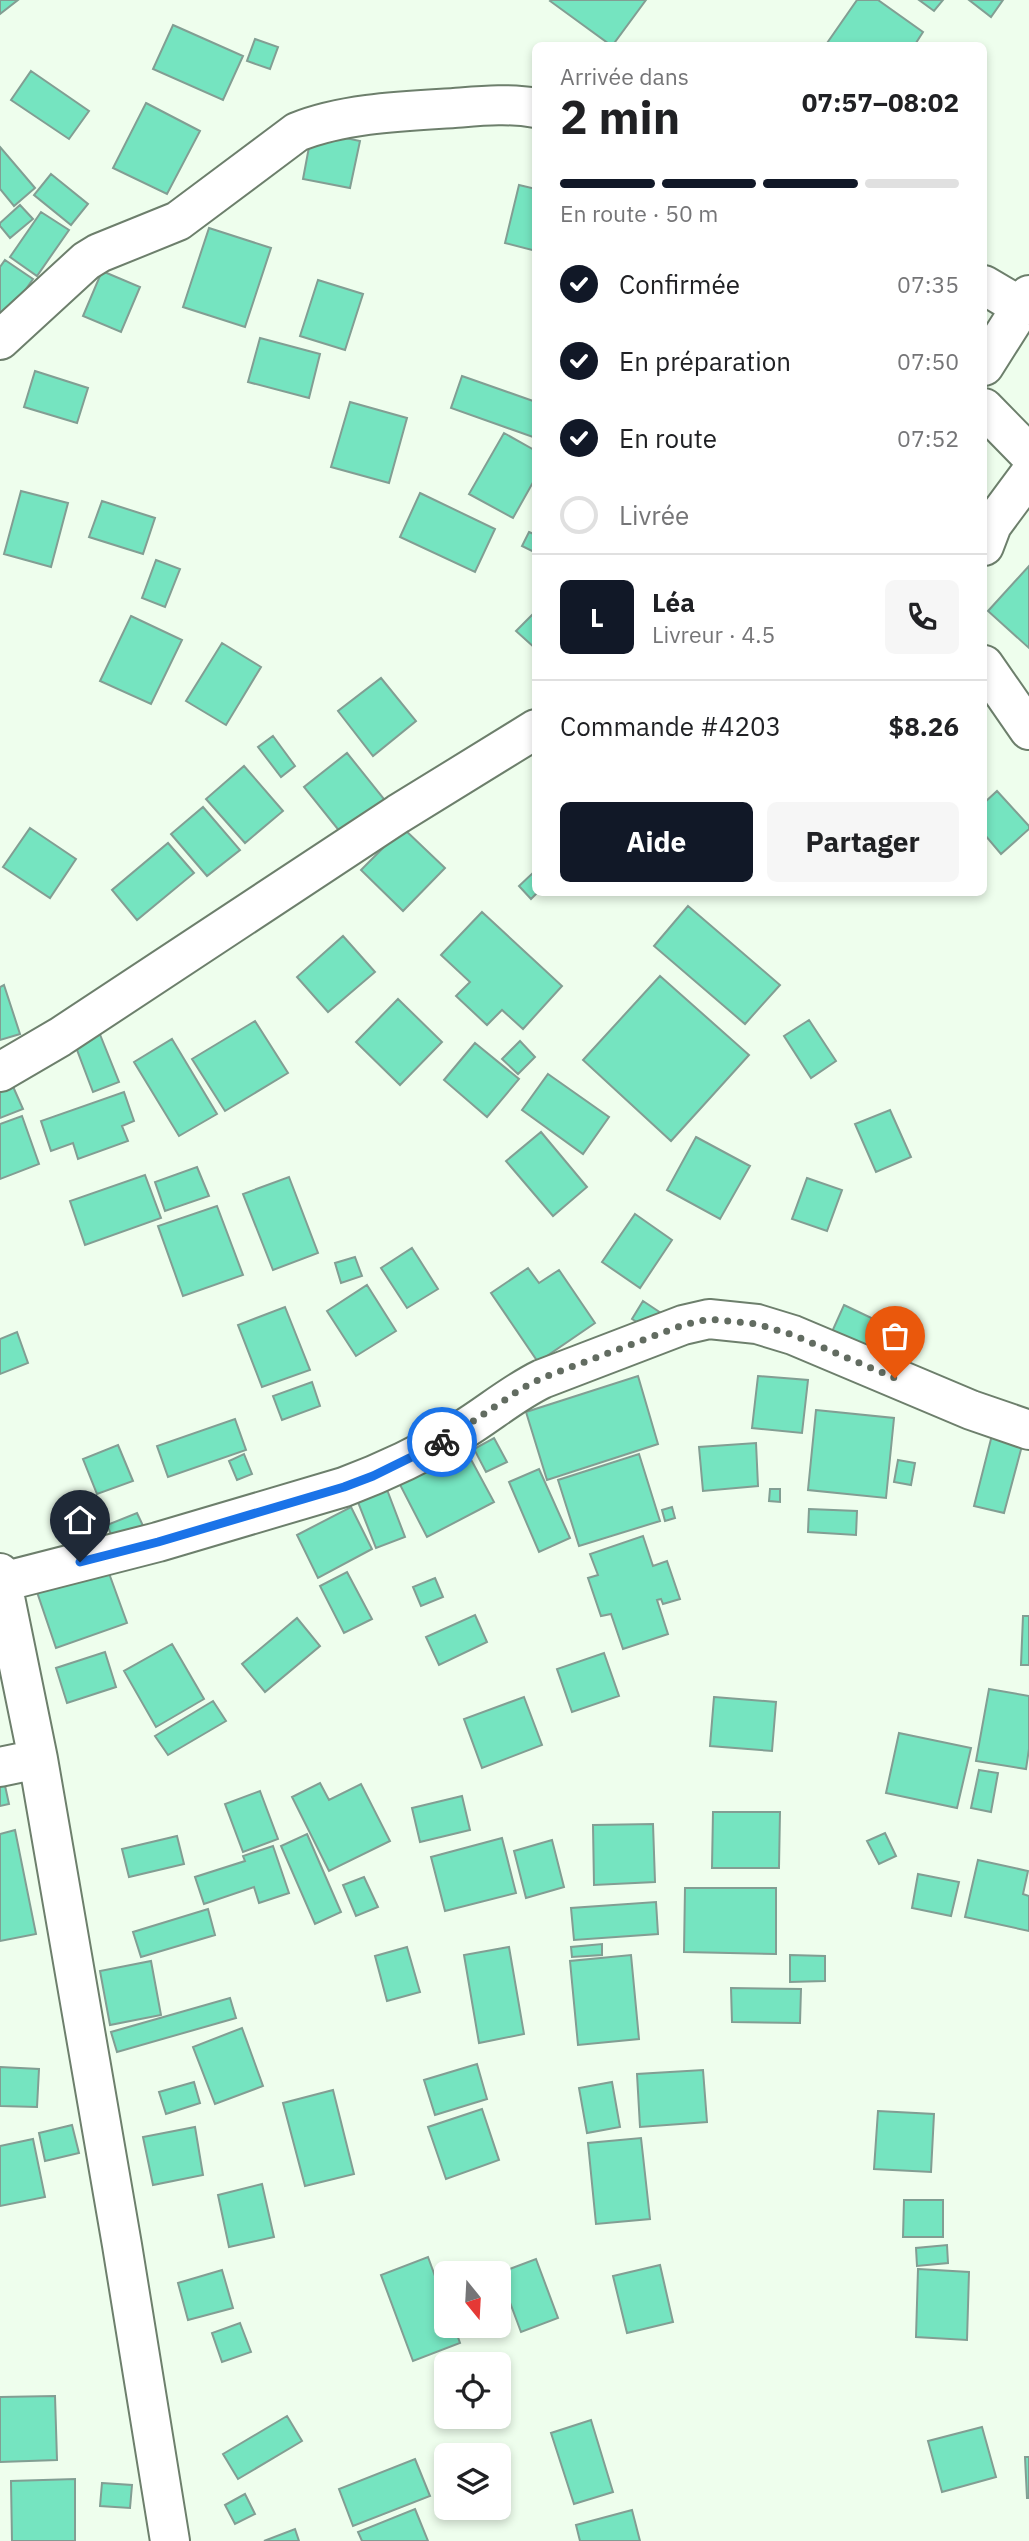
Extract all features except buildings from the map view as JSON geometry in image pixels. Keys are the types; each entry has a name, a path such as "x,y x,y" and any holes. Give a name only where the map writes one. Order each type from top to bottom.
{"street":[{"path":"0,340 86,261 99,253 178,222 297,132 317,124 400,111 500,105 532,108"},
{"path":"987,286 1025,301 987,361"},
{"path":"987,411 1029,454"},
{"path":"987,538 992,525 1029,475"},
{"path":"987,669 1029,730"},
{"path":"0,1072 61,1037 398,814 532,731"},
{"path":"170,2541 127,2272 38,1759 1,1577 158,1542 344,1487 439,1444 542,1378 683,1325 709,1319 757,1324 793,1335 971,1410 1029,1430"},
{"path":"0,1767 38,1759"}],"way so far":[{"path":"442,1442 542,1378 683,1325 709,1319 757,1324 793,1335 895,1378"}],"route":[{"path":"80,1562 344,1487 373,1476 442,1442"}]}
